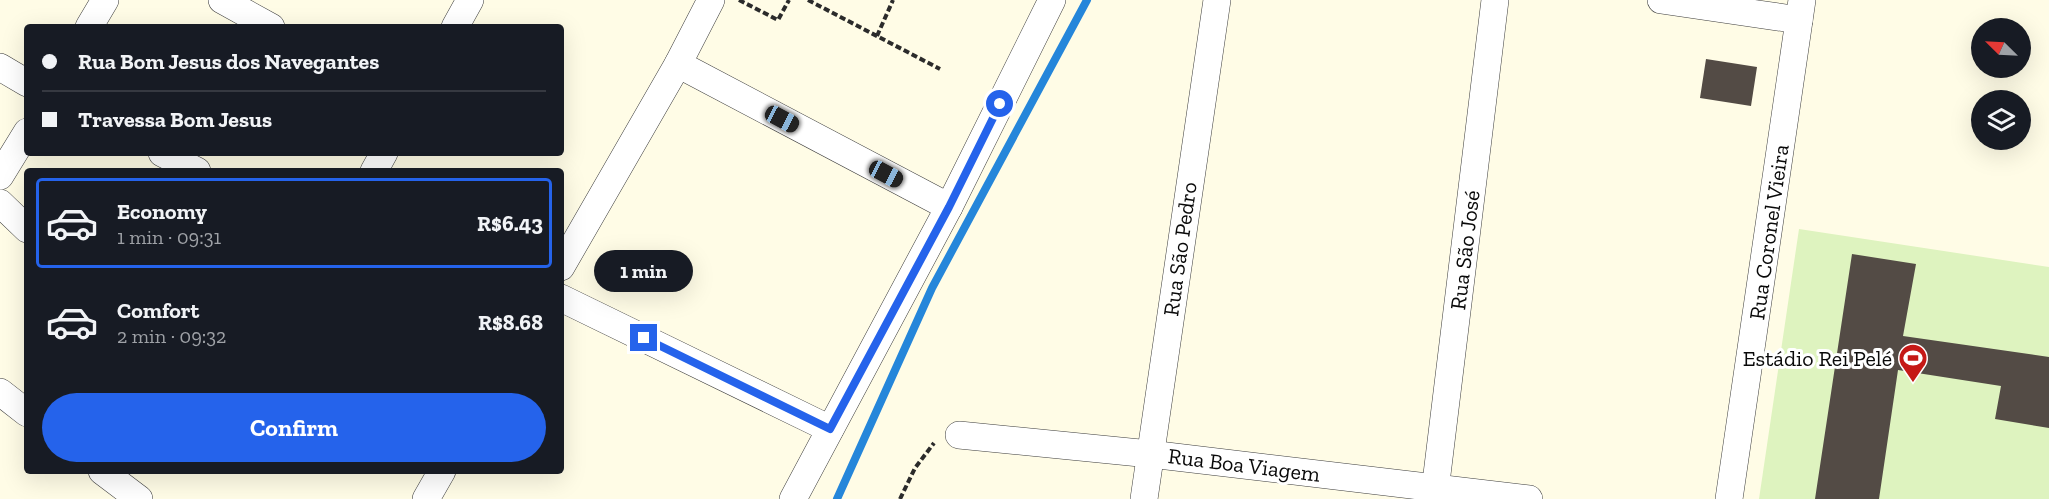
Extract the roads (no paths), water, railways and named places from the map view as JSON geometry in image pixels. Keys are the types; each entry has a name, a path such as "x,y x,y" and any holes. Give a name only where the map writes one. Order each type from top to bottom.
{"street":[{"path":"91,24 105,0"},
{"path":"222,0 266,24"},
{"path":"457,24 470,0"},
{"path":"564,262 678,64 711,0"},
{"path":"793,499 949,207 1053,0"},
{"name":"Rua São Pedro","path":"1144,499 1217,0"},
{"name":"Rua São José","path":"1435,494 1495,0"},
{"path":"1661,0 1800,10"},
{"name":"Rua Coronel Vieira","path":"1729,499 1800,10"},
{"path":"678,64 949,207"},
{"path":"0,67 24,81"},
{"path":"0,176 24,137"},
{"path":"168,156 191,168"},
{"path":"0,203 24,226"},
{"path":"564,299 830,429"},
{"path":"0,392 24,411"},
{"name":"Rua Boa Viagem","path":"959,435 1150,454 1435,494 1529,499"},
{"path":"106,474 139,499"},
{"path":"426,499 440,474"}],"waterway":[{"path":"837,499 932,288 1087,0"}],"place":[{"name":"Estádio Rei Pelé","path":"1913,384"}]}
